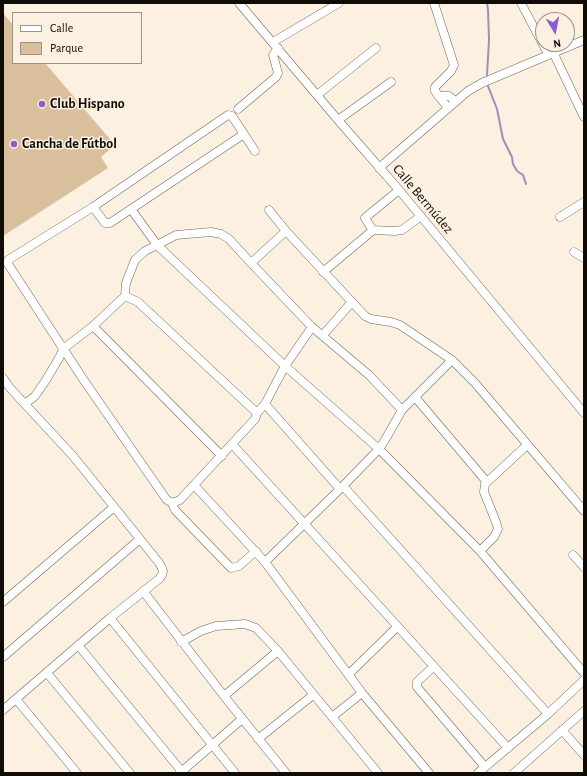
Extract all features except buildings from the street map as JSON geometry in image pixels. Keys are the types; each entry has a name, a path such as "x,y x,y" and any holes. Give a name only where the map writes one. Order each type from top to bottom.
{"street":[{"name":"Calle Bermúdez","path":"239,3 421,216 584,413"},
{"path":"238,109 276,78 278,73 273,55 275,45 339,3"},
{"path":"434,3 454,65 451,71 435,87 435,91 438,96 448,108"},
{"path":"521,3 551,53 584,117"},
{"path":"379,168 468,91 482,83 584,40"},
{"path":"317,95 376,48"},
{"path":"338,120 391,82"},
{"path":"438,96 449,96 455,102"},
{"path":"255,151 232,116 228,115 93,207 7,262 63,349 166,499 172,503 175,510 231,568 239,566 256,551"},
{"path":"93,207 105,224 108,224 244,134"},
{"path":"372,230 365,218 399,190"},
{"path":"560,217 584,202"},
{"path":"131,209 157,244 285,366 378,449 480,551 584,673"},
{"path":"269,210 323,272 365,316 371,319 400,325 452,360 474,383 584,511"},
{"path":"323,272 372,230 402,230 421,216"},
{"path":"251,263 286,231"},
{"path":"25,404 35,396 46,380 63,349 92,326 125,296 126,283 135,260 145,251 176,235 211,232 220,234 229,239 312,326 369,375 402,410"},
{"path":"574,252 584,258"},
{"path":"125,296 138,302 257,413"},
{"path":"323,335 351,302"},
{"path":"92,326 222,456"},
{"path":"172,503 180,500 255,419 257,413 265,404 285,366 312,326"},
{"path":"265,562 342,487 378,449 386,440 402,410 452,360"},
{"path":"3,378 73,456 160,564 162,571 162,575 159,579 110,618 3,710"},
{"path":"415,397 486,481"},
{"path":"265,404 548,714"},
{"path":"232,444 508,748"},
{"path":"480,551 494,537 498,529 484,492 486,481 527,445"},
{"path":"194,485 265,562 362,693 429,773"},
{"path":"3,602 114,507"},
{"path":"3,657 140,539"},
{"path":"573,555 584,568"},
{"path":"143,591 181,642 286,773"},
{"path":"110,618 235,773"},
{"path":"181,642 201,631 216,626 245,624 256,628 278,651 378,773"},
{"path":"349,674 397,627"},
{"path":"78,645 182,772 242,719"},
{"path":"224,696 278,651"},
{"path":"433,667 417,682 417,687 485,767"},
{"path":"47,672 130,773"},
{"path":"478,773 548,714 584,680"},
{"path":"332,717 362,693"},
{"path":"258,739 314,695"},
{"path":"16,698 77,773"},
{"path":"514,773 584,711"},
{"path":"562,730 584,755"},
{"path":"522,766 528,773"}],"green space":[{"name":"Club Hispano","path":"3,13 12,24 12,64 46,64 115,145 101,157 108,168 3,236"}],"waterway":[{"path":"487,3 489,40 487,75"},
{"path":"488,86 497,109 503,139 512,157 513,164 517,171 523,175 526,184"}],"place":[{"name":"Club Hispano","path":"42,104"},
{"name":"Cancha de Fútbol","path":"14,144"}]}
